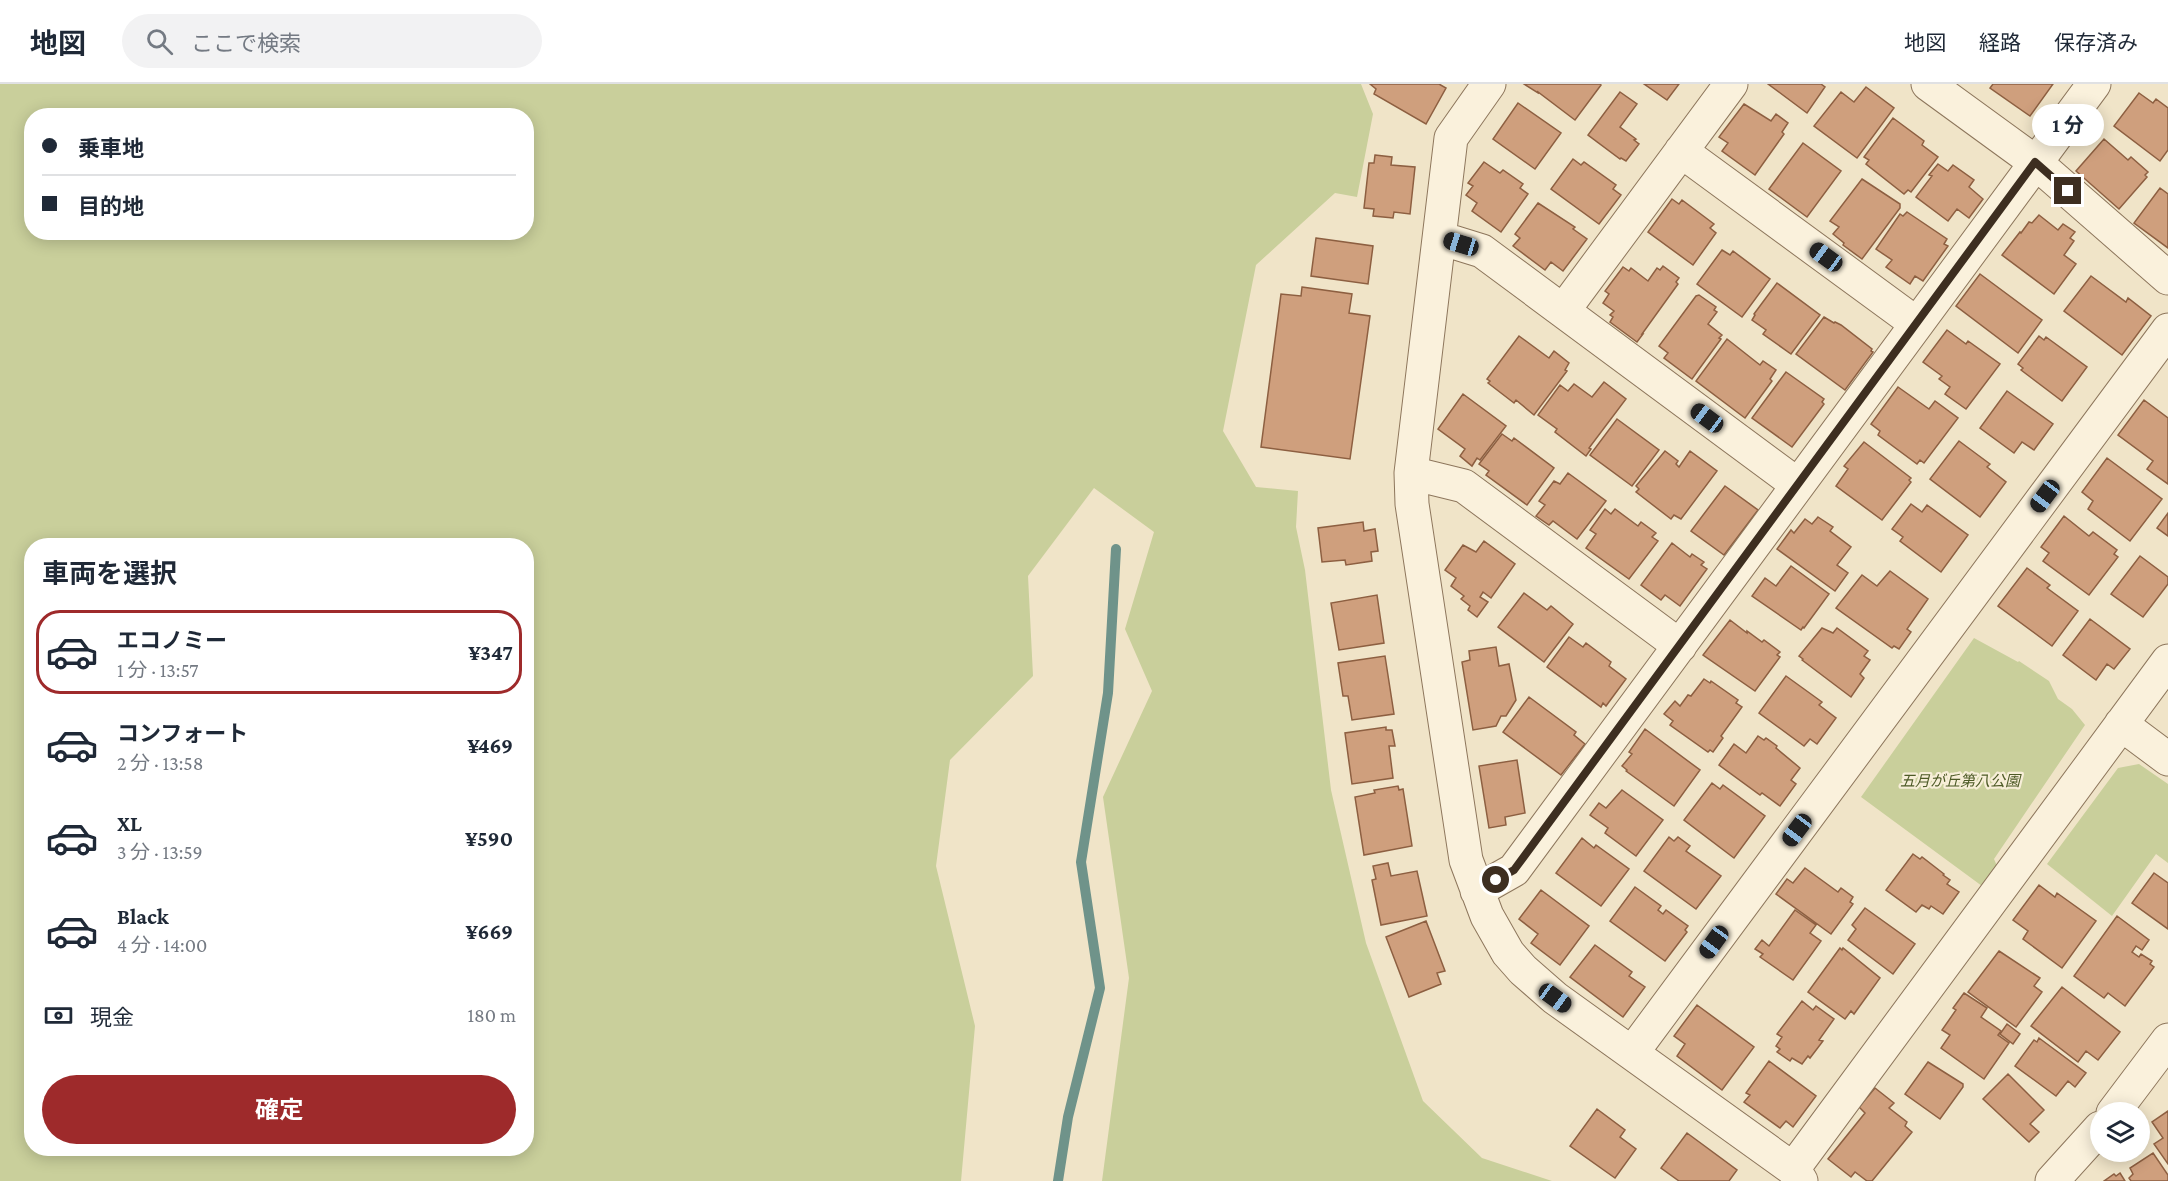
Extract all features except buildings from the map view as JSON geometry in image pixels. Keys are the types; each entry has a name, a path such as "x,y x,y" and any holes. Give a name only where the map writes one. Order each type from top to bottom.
{"street":[{"path":"1489,84 1451,138 1411,473 1412,504 1466,860 1487,916 1508,953 1522,970 1555,998 1797,1175 2168,661"},
{"path":"1563,311 1731,84"},
{"path":"1928,84 2035,162 2168,278"},
{"path":"1477,891 1514,870 2094,84"},
{"path":"1681,151 1917,324"},
{"path":"1440,238 1482,251 1798,485"},
{"path":"1632,1053 2168,330"},
{"path":"1411,473 1464,486 1680,646"},
{"path":"2121,724 2168,759"},
{"path":"2120,1102 2168,1040"},
{"path":"2052,1181 2090,1139"}],"green space":[{"path":"0,84 1361,84 1373,114 1357,197 1335,193 1256,265 1223,431 1256,487 1298,491 1296,527 1305,570 1331,790 1366,943 1423,1101 1482,1158 1552,1181 1102,1181 1129,978 1103,797 1152,691 1125,629 1154,532 1094,488 1028,576 1033,676 950,760 936,866 975,1026 961,1181 0,1181"},
{"name":"五月が丘第八公園","path":"1974,638 2019,661 2049,681 2058,699 2072,709 2085,725 1994,859 1997,866 1982,886 1861,797"},
{"path":"2139,764 2168,784 2168,863 2156,854 2112,916 2047,864 2118,768"}],"waterway":[{"path":"1058,1181 1068,1117 1100,988 1081,862 1108,693 1116,549"}],"route":[{"path":"1496,880 1514,870 2035,162 2068,191"}]}
